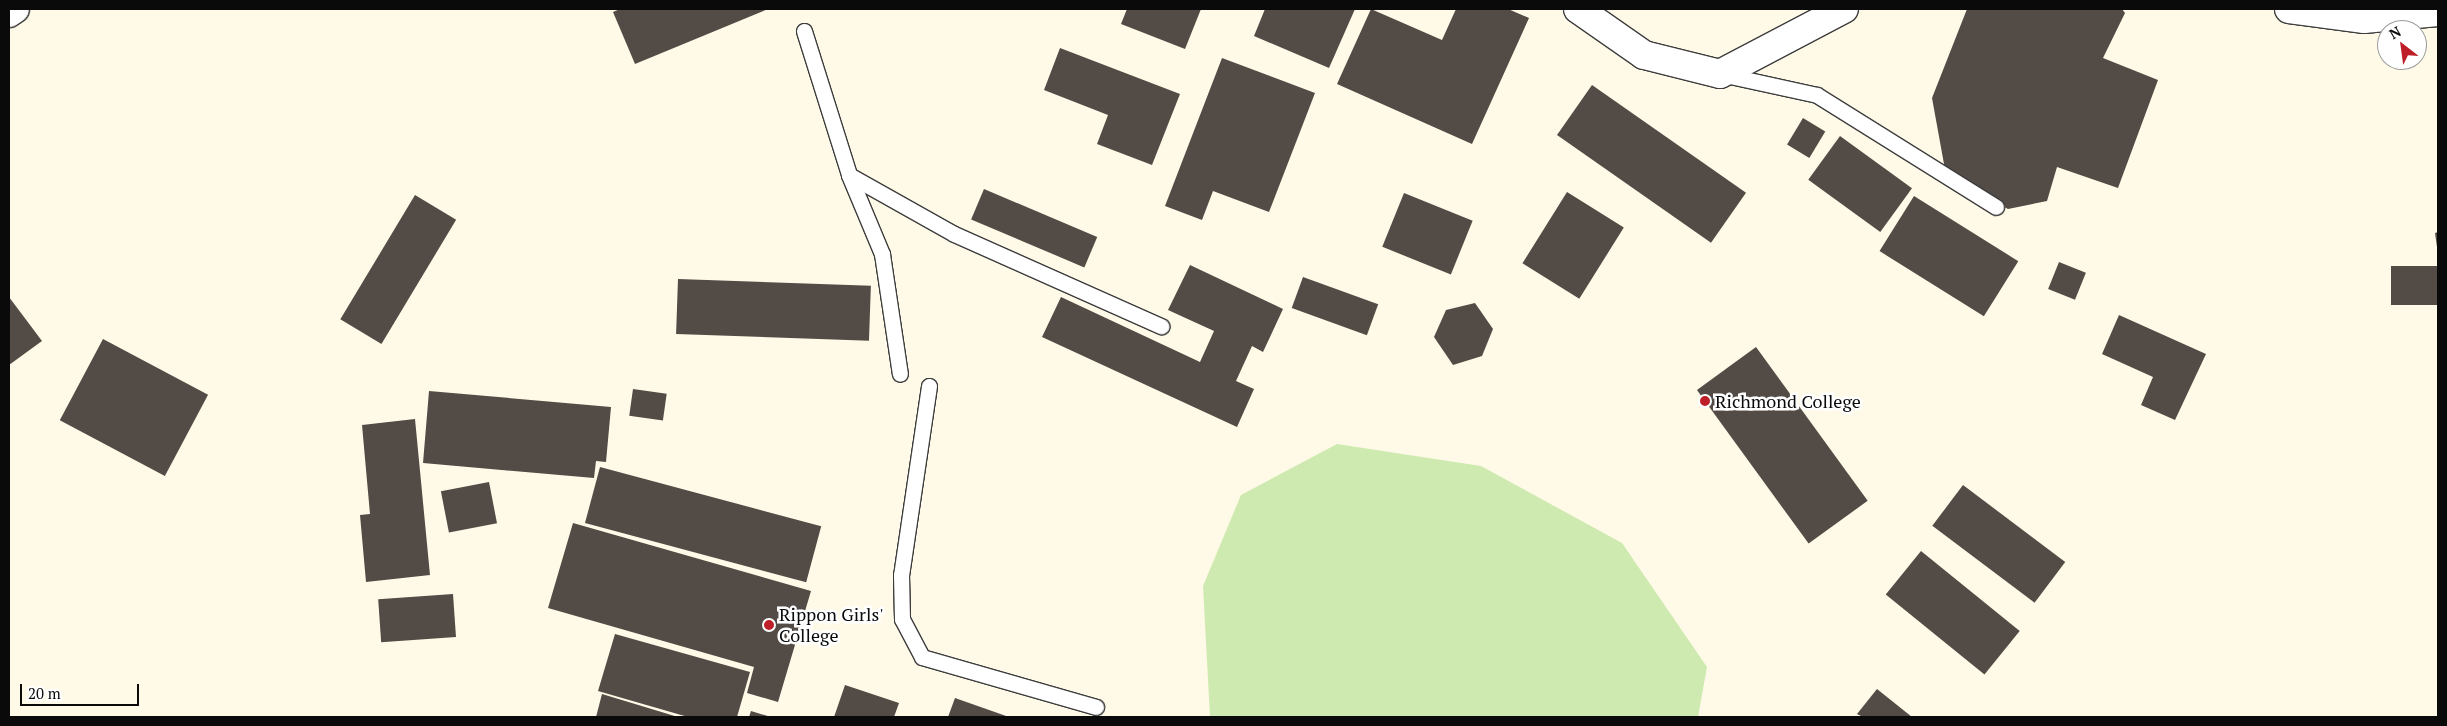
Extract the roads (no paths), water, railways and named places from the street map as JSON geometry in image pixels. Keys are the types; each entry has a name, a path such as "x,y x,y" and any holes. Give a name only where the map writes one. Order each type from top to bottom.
{"street":[{"path":"9,13 15,9"},
{"path":"1578,9 1644,55 1720,74 1844,9"},
{"path":"2289,9 2364,19 2438,12"}],"lane":[{"path":"804,31 848,175 882,254 900,374"},
{"path":"1720,74 1817,95 1996,208"},
{"path":"848,175 954,234 1161,326"},
{"path":"929,386 901,575 902,620 922,657 1096,706"}],"place":[{"name":"Richmond College","path":"1705,401"},
{"name":"Rippon Girls' College","path":"769,625"}]}
